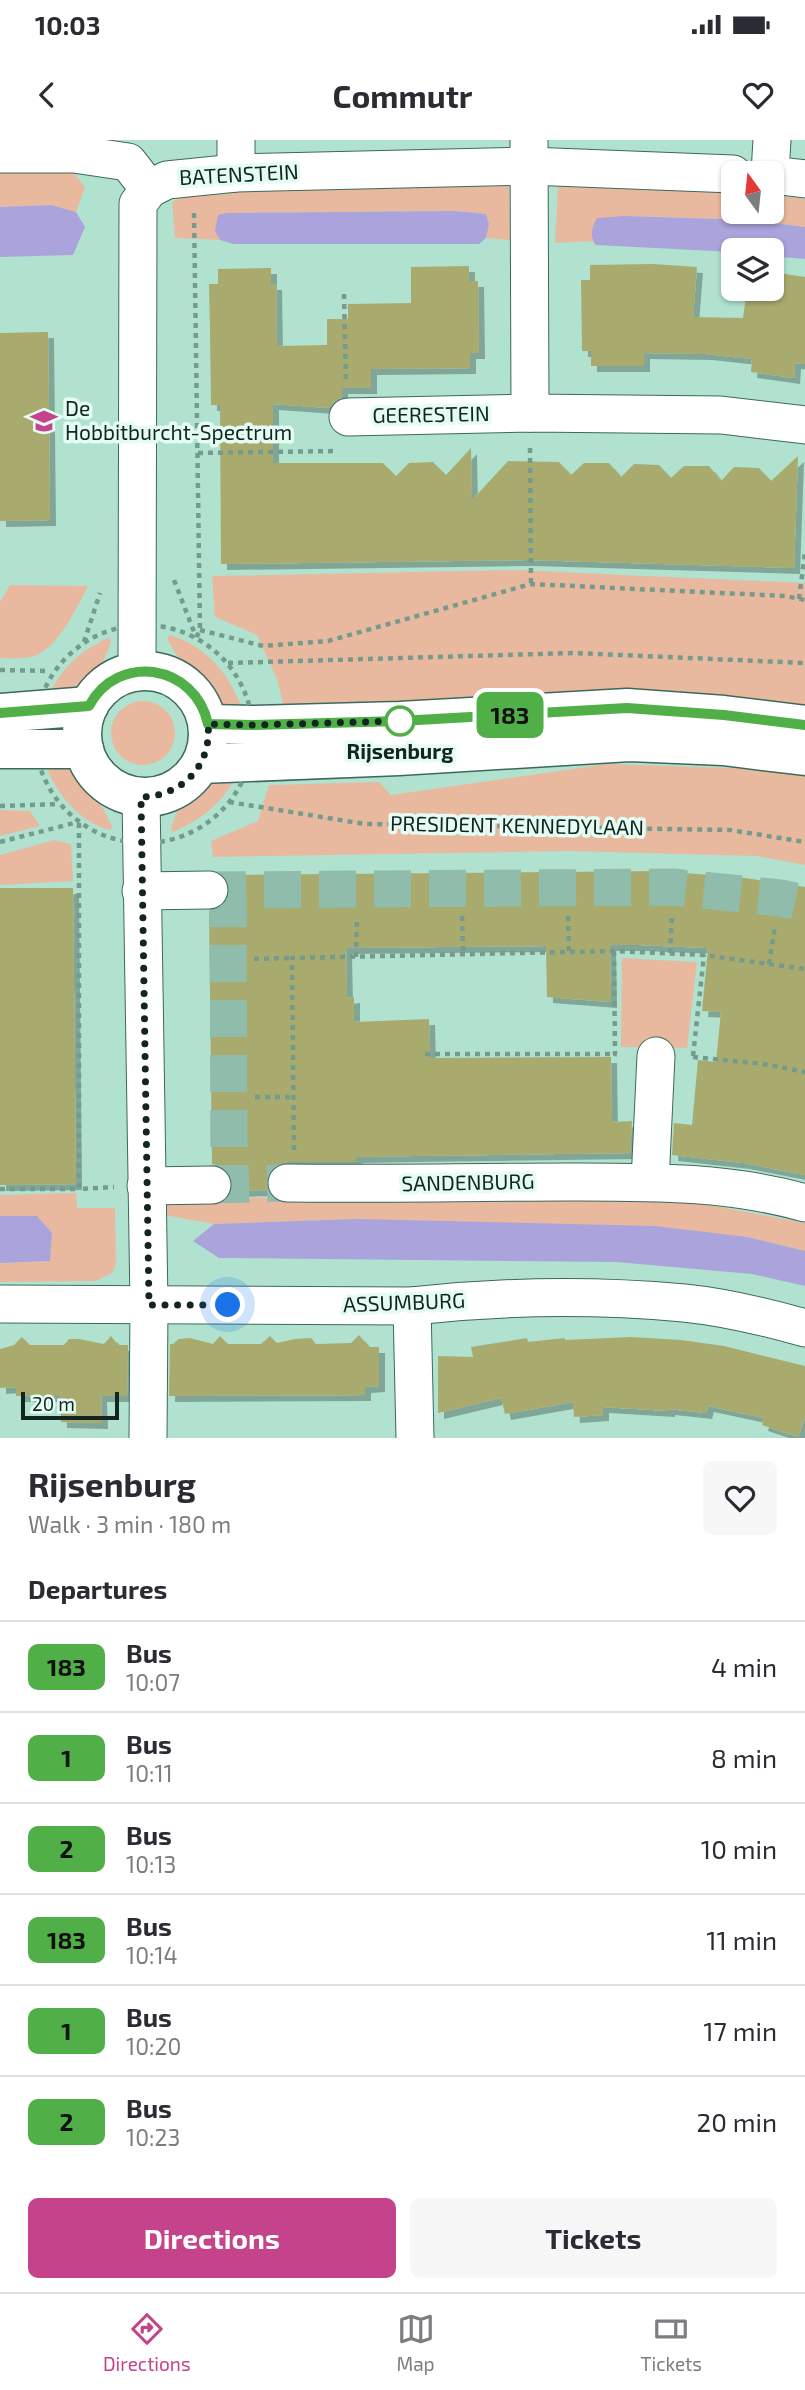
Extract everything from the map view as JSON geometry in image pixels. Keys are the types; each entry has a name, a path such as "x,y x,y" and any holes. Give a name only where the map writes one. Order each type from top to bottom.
{"street":[{"path":"771,161 772,140"},
{"path":"529,153 530,413"},
{"name":"BATENSTEIN","path":"137,672 138,204 149,189 167,180 194,176 236,156 529,153 721,173"},
{"path":"0,154 74,154 128,162 149,189"},
{"path":"784,176 805,179"},
{"name":"GEERESTEIN","path":"348,417 530,413 722,415 805,425"},
{"path":"137,672 161,673 183,684 199,701 208,724 208,744 201,764 186,782 165,794 141,797 121,793 104,783 91,768 84,749 82,732 94,697 109,683 137,672"},
{"path":"0,713 89,706"},
{"path":"208,724 387,722 627,708 724,715 805,725"},
{"path":"201,764 399,757 630,742 723,746 805,756"},
{"path":"0,750 84,749"},
{"path":"141,797 149,1305 148,1438"},
{"path":"141,891 209,890"},
{"path":"650,1182 656,1056"},
{"name":"SANDENBURG","path":"290,1169 713,1185 778,1195 805,1203"},
{"path":"146,1186 212,1185"},
{"name":"ASSUMBURG","path":"0,1304 412,1306 560,1298 686,1303 805,1328"},
{"path":"412,1306 415,1438"}],"path":[{"path":"194,176 200,630 196,638"},
{"path":"344,294 348,417"},
{"path":"530,413 531,584"},
{"name":"GEERESTEIN","path":"198,453 349,451 348,417"},
{"path":"200,630 263,646 328,641 531,584 802,599 805,552"},
{"path":"137,625 173,629 196,638 227,663 574,653 805,663"},
{"path":"0,670 54,671 84,642"},
{"name":"PRESIDENT KENNEDYLAAN","path":"142,843 175,839 190,833 211,820 229,802 365,824 730,830 805,842"},
{"path":"0,806 59,804 79,822 79,1189"},
{"path":"0,842 79,822"},
{"path":"568,915 569,951"},
{"path":"462,916 463,953"},
{"path":"670,953 671,916"},
{"path":"356,918 356,957"},
{"path":"769,964 775,926"},
{"path":"614,951 614,985"},
{"path":"254,959 614,951 705,955 805,969"},
{"path":"701,987 705,955"},
{"path":"290,1169 293,1097 292,958"},
{"path":"425,1054 615,1055"},
{"path":"693,1057 764,1064 805,1072"},
{"path":"255,1097 293,1097"},
{"path":"0,1189 146,1186"}],"shaded area":[{"path":"0,171 74,173 85,187 76,212 51,205 0,207"},
{"path":"509,186 510,240 486,238 489,224 486,214 455,211 227,213 216,228 220,240 175,238 172,202 194,190"},
{"path":"558,187 721,190 721,219 624,216 596,245 592,241 555,243"},
{"path":"784,196 805,199 805,227 781,224 784,224"},
{"path":"51,205 76,212 85,227 73,255 0,257 0,207"},
{"path":"455,211 486,214 489,224 486,238 479,244 234,244 220,240 215,231 218,215 227,213"},
{"path":"624,216 721,219 721,224 781,224 805,227 805,259 784,257 784,238 721,238 721,251 596,245 592,232 597,218"},
{"path":"516,570 805,583 805,711 285,711 277,679 257,635 215,617 212,576"},
{"path":"10,585 88,586 63,630 44,651 29,657 0,658 0,602"},
{"path":"170,635 195,646 215,662 230,683 242,708 231,711 217,699 177,655 167,638"},
{"path":"108,638 111,641 107,653 89,678 71,688 49,695 59,676 73,661"},
{"path":"137,701 149,701 166,710 173,721 173,745 166,756 149,765 137,765 125,760 116,751 111,739 111,727 116,715 125,706"},
{"path":"607,764 762,769 805,776 805,865 757,856 569,851 213,857 211,841 258,821 269,785 379,782 391,795"},
{"path":"61,765 77,775 104,811 112,827 110,830 89,821 70,806 46,766"},
{"path":"235,778 209,811 173,832 171,829 175,816 186,797 202,786"},
{"path":"0,810 30,811 40,826 0,836"},
{"path":"54,840 71,844 73,881 0,885 0,855"},
{"path":"622,958 697,962 687,1048 621,1047"},
{"path":"76,1193 77,1208 115,1208 116,1263 112,1273 96,1281 0,1282 0,1263 49,1261 52,1233 37,1216 0,1216 0,1195"},
{"path":"554,1196 682,1200 805,1223 805,1251 747,1237 357,1219 214,1224 164,1215 165,1198"},
{"path":"0,1216 37,1216 52,1233 50,1261 0,1263"},
{"path":"357,1219 655,1226 747,1237 805,1251 805,1286 752,1274 617,1262 219,1258 193,1241 214,1224"}],"building":[{"path":"653,264 697,267 693,317 743,318 745,301 784,301 784,274 805,277 805,364 795,363 794,378 751,372 752,359 706,354 644,353 644,366 591,366 591,351 582,351 581,280 590,280 590,265"},
{"path":"469,266 469,281 478,281 479,353 470,353 470,368 371,369 371,388 342,388 342,398 337,399 329,408 273,404 273,463 383,463 396,476 409,463 433,462 446,475 471,448 472,500 508,461 559,462 571,475 584,463 609,463 621,477 634,464 659,465 671,478 684,466 709,466 721,481 734,467 759,468 771,481 798,456 794,568 528,560 221,564 220,405 211,405 209,284 218,284 218,269 271,268 271,284 276,284 277,346 327,345 327,319 348,319 348,304 411,303 411,267"},
{"path":"48,332 50,520 0,521 0,333"},
{"path":"661,871 745,878 805,887 805,1175 744,1163 672,1155 674,1123 692,1125 698,1060 716,1062 721,1012 702,1011 708,948 639,945 610,945 611,1002 547,997 546,946 346,948 347,998 354,997 354,1022 429,1019 430,1058 611,1057 612,1122 632,1121 630,1153 356,1157 356,1162 287,1162 277,1164 269,1172 266,1182 268,1190 232,1191 230,1174 223,1167 212,1164 209,911 220,908 228,900 230,889 223,875"},
{"path":"0,888 73,888 76,1184 0,1185"},
{"path":"359,1335 369,1347 379,1347 379,1386 365,1387 365,1395 169,1396 170,1344 179,1339 190,1338 213,1344 220,1336 228,1344 261,1344 270,1336 277,1343 311,1338 316,1344 351,1343"},
{"path":"111,1336 118,1345 128,1345 127,1396 101,1396 102,1423 61,1422 60,1396 16,1396 16,1387 0,1388 0,1349 14,1345 22,1337 30,1345 64,1345 69,1339 104,1344"},
{"path":"631,1337 724,1346 805,1366 805,1418 798,1437 762,1425 764,1418 708,1406 706,1413 603,1407 603,1415 574,1417 573,1402 505,1414 501,1398 438,1413 438,1356 473,1357 471,1347 527,1338 528,1342 565,1338"}],"tunnel":[{"path":"209,890 673,887 805,903"},
{"path":"228,890 229,1185"},
{"path":"212,1185 287,1183"}],"bus line":[{"name":"183","path":"0,713 89,706 101,689 117,677 153,671 176,679 189,689 203,708 208,724 400,721 627,708 724,715 805,725"}],"place":[{"name":"De Hobbitburcht-Spectrum","path":"44,421"},
{"name":"Rijsenburg","path":"400,721"}],"route":[{"path":"228,1305 149,1305 141,797 165,794 176,789 194,774 201,764 208,744 208,724 400,721"}]}
